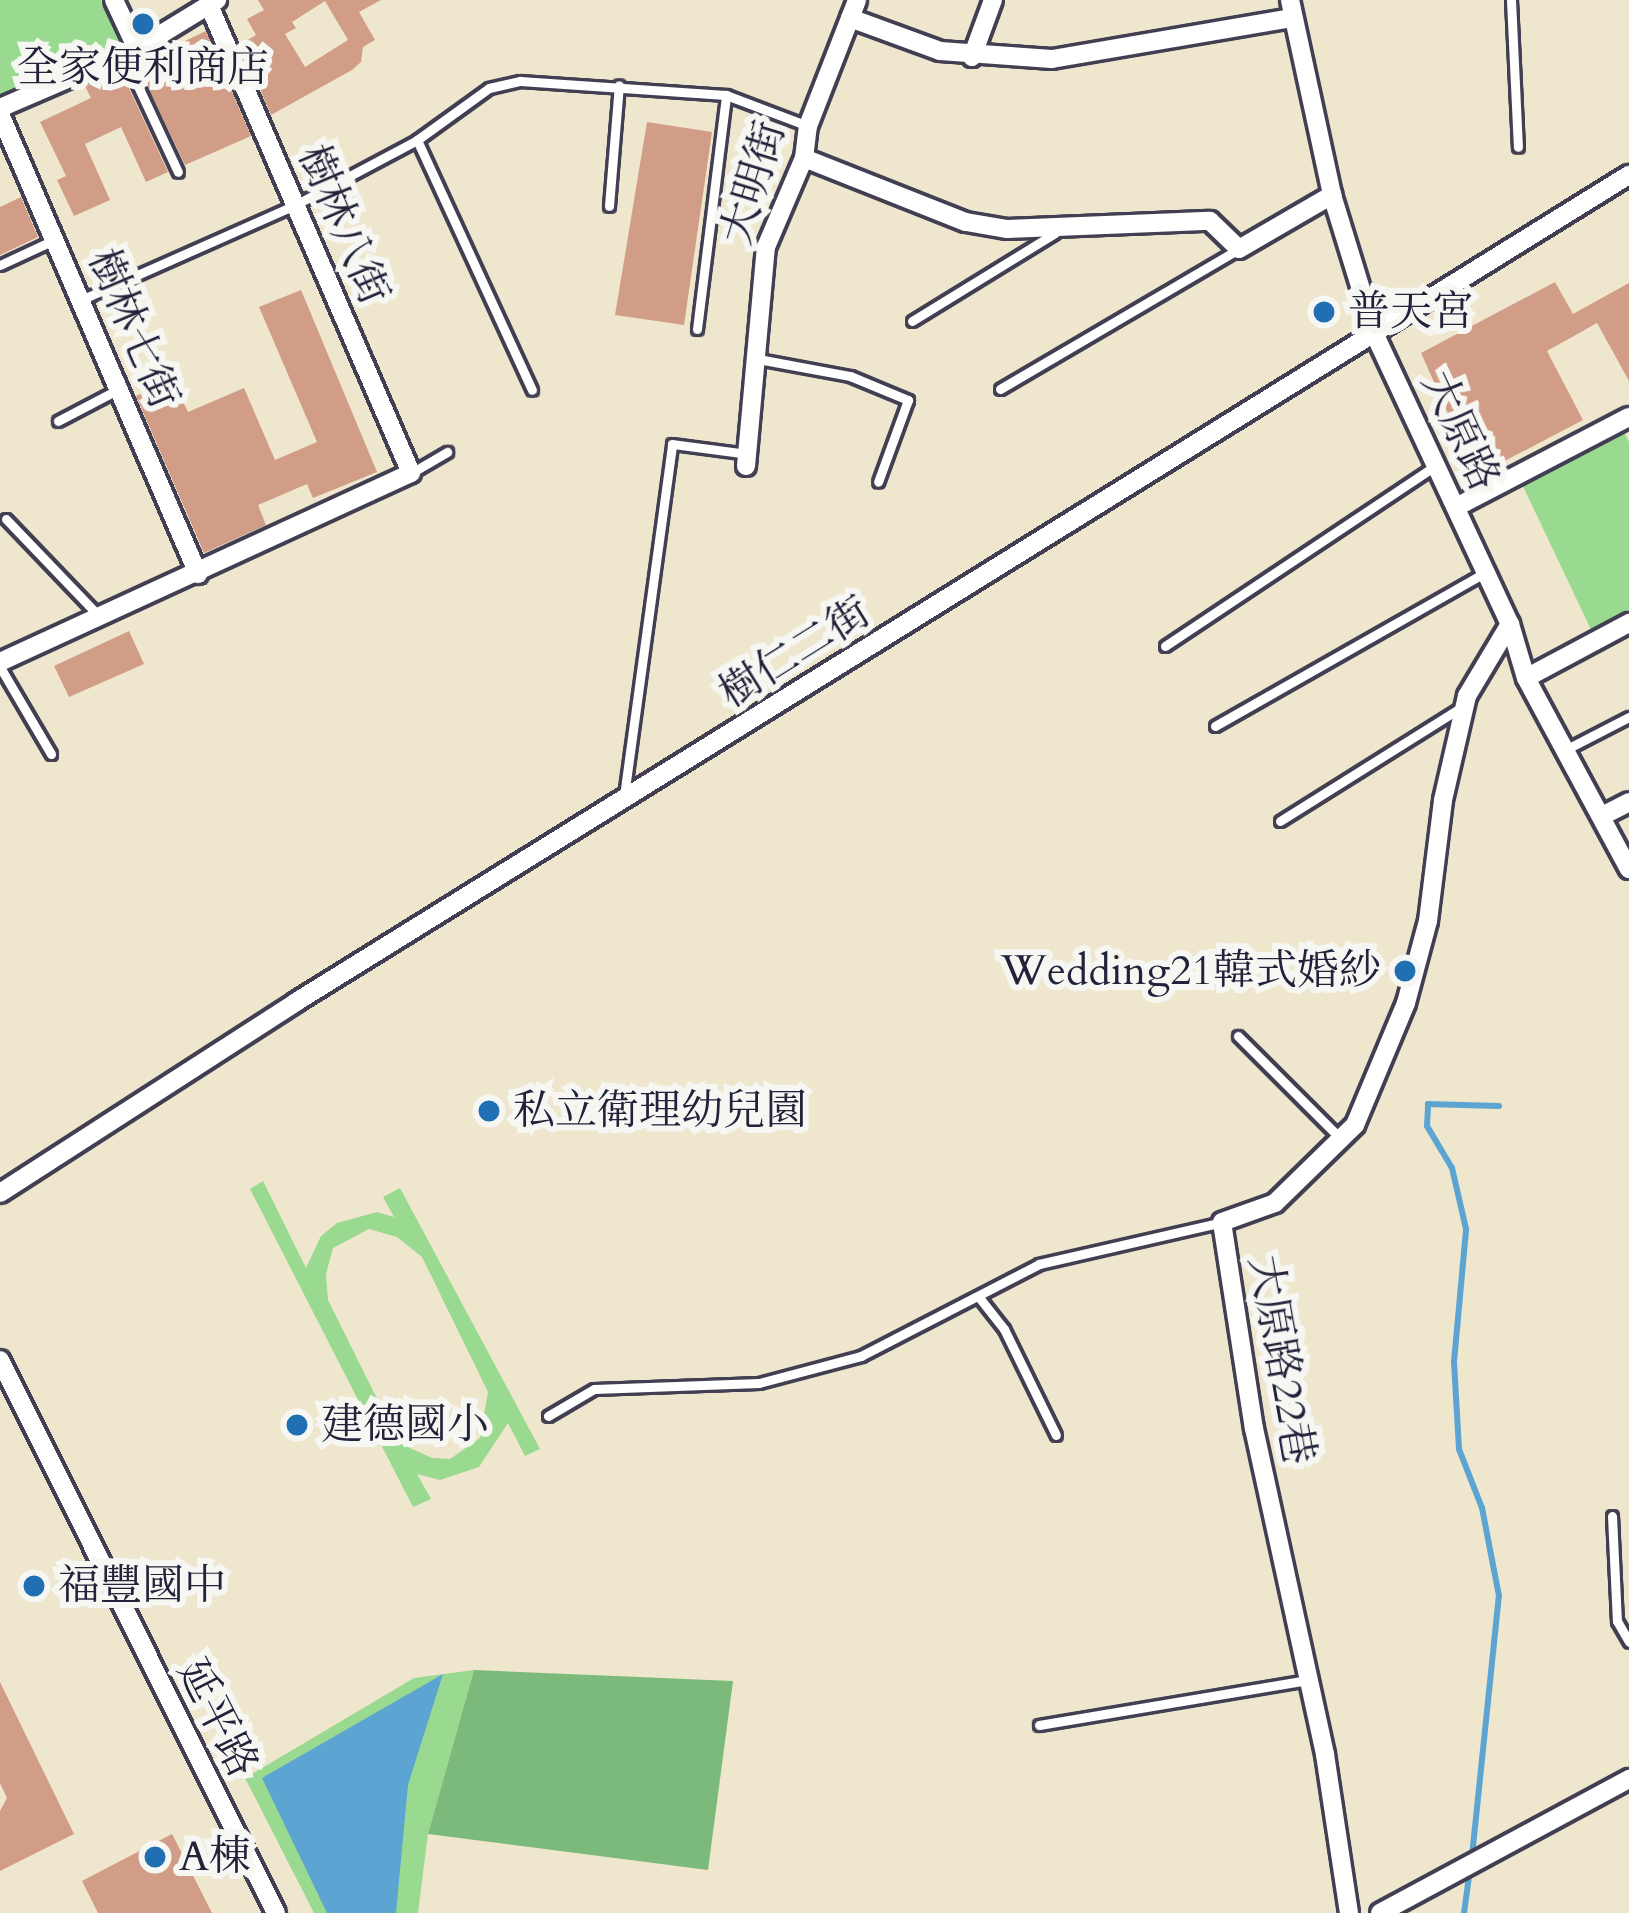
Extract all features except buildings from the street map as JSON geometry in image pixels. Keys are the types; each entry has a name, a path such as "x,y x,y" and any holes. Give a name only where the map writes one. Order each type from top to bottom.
{"street":[{"path":"114,0 130,51"},
{"path":"972,57 993,0"},
{"path":"0,111 130,51 213,2"},
{"name":"樹林八街","path":"213,2 411,473"},
{"path":"854,9 940,51 972,57 1052,59 1291,9"},
{"name":"大明街","path":"747,460 766,248 804,158 808,125 854,9"},
{"name":"大原路","path":"1291,9 1332,195 1375,335 1510,624 1526,678 1568,748 1629,869"},
{"name":"樹林七街","path":"0,111 198,574"},
{"path":"804,158 966,222 1007,229 1210,221 1239,249 1332,195"},
{"name":"樹仁二街","path":"0,1193 1629,175"},
{"path":"1456,507 1629,417"},
{"path":"0,665 411,473"},
{"path":"1526,678 1629,623"},
{"name":"大原路22巷","path":"1348,1913 1309,1680 1254,1430 1222,1222 1274,1203 1354,1125 1406,1003 1428,921 1443,800 1465,705 1510,624"},
{"path":"1602,816 1629,802"},
{"name":"延平路","path":"0,1360 276,1913"},
{"path":"1380,1913 1629,1779"}],"lane":[{"path":"1511,0 1518,147"},
{"path":"130,51 178,172"},
{"path":"82,299 295,205 417,140 489,88 520,81 726,94 808,125"},
{"path":"609,206 619,85"},
{"path":"697,329 726,94"},
{"path":"417,140 532,390"},
{"path":"912,321 1065,226"},
{"path":"0,265 56,239"},
{"path":"1000,389 1239,249"},
{"path":"758,359 850,376 908,400 878,482"},
{"path":"58,421 120,389"},
{"path":"623,801 672,444 747,460"},
{"path":"411,473 447,452"},
{"path":"1165,646 1436,466"},
{"path":"5,519 100,617"},
{"path":"1215,726 1486,572"},
{"path":"0,665 51,754"},
{"path":"1280,821 1465,705"},
{"path":"1568,748 1629,717"},
{"path":"1238,1036 1340,1138"},
{"path":"548,1416 594,1389 759,1383 861,1356 1039,1264 1222,1222"},
{"path":"978,1296 1004,1329 1056,1435"},
{"path":"1612,1516 1617,1621 1629,1641"},
{"path":"1039,1725 1309,1680"}],"green space":[{"path":"0,0 101,0 123,42 0,105"},
{"path":"1619,422 1629,442 1629,617 1594,636 1520,480"},
{"path":"263,1181 306,1268 321,1236 337,1223 377,1212 394,1217 383,1197 400,1188 540,1449 525,1456 508,1423 479,1467 440,1480 417,1474 431,1499 413,1507 250,1189","holes":["369,1229 397,1237 422,1257 488,1392 480,1438 450,1459 432,1458 399,1443 328,1300 326,1274 333,1248"]},
{"path":"474,1670 428,1834 418,1913 314,1913 245,1778 414,1678"},
{"path":"474,1670 733,1681 708,1870 428,1834"}],"water":[{"path":"443,1674 408,1785 396,1913 327,1913 262,1778"}],"waterway":[{"path":"1472,1856 1499,1596 1482,1508 1459,1449 1454,1362 1466,1229 1452,1168 1427,1126 1428,1104 1499,1106"},
{"path":"1464,1913 1470,1869"}],"place":[{"name":"全家便利商店","path":"143,24"},
{"name":"普天宮","path":"1324,312"},
{"name":"Wedding21韓式婚紗","path":"1405,971"},
{"name":"私立衛理幼兒園","path":"489,1111"},
{"name":"建德國小","path":"297,1425"},
{"name":"福豐國中","path":"34,1586"},
{"name":"A棟","path":"155,1857"}]}
